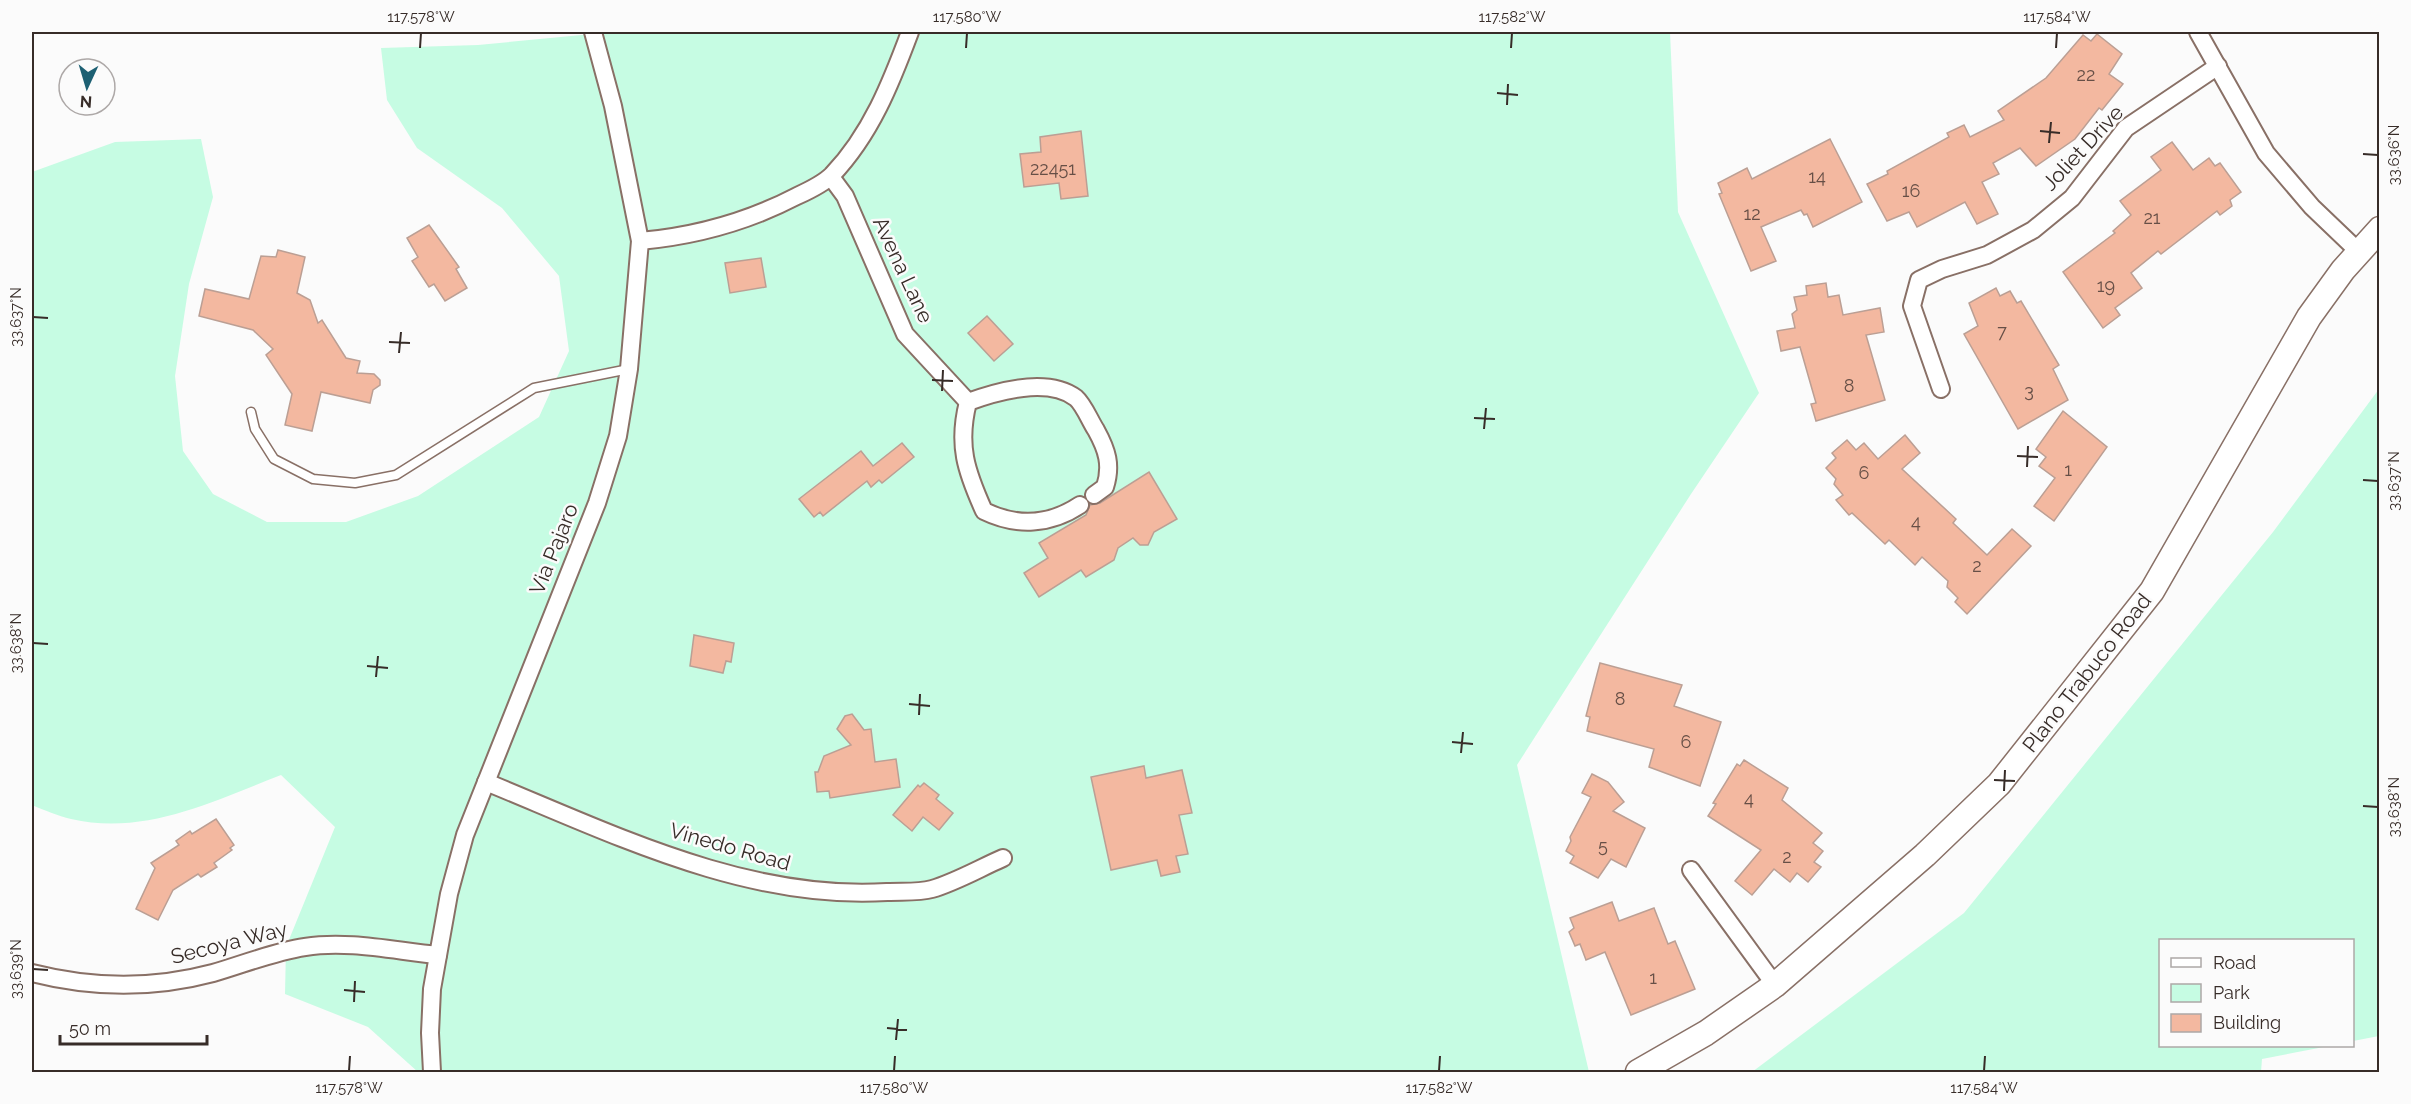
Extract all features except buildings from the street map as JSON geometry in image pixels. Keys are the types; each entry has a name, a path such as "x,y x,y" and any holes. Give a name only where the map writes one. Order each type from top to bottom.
{"street":[{"name":"Via Pajaro","path":"432,1072 431,1000 449,894 465,835 597,503 618,436 629,369 640,241 614,106 593,32"},
{"path":"640,241 681,237 733,224 771,210 831,177 858,142 886,95 910,32"},
{"path":"2198,32 2266,153 2304,199 2358,251"},
{"name":"Joliet Drive","path":"1941,389 1912,306 1919,280 1942,269 1987,255 2032,230 2072,198 2126,128 2218,66"},
{"name":"Avena Lane","path":"831,177 845,196 905,334 968,402"},
{"name":"Plano Trabuco Road","path":"1638,1072 1706,1033 1775,985 1925,855 1999,784 2087,676 2152,591 2309,317 2358,251 2379,229"},
{"path":"1034,388 1063,392 1078,399 1110,460 1105,487 1064,515 1035,523 1002,519 984,510 966,471 962,439 968,402 999,391 1034,388"},
{"name":"Vinedo Road","path":"486,782 612,834 702,866 784,887 868,893 931,889 1003,858"},
{"path":"1691,870 1775,985"},
{"name":"Secoya Way","path":"32,973 63,981 129,985 182,980 240,965 264,955 308,946 354,946 438,955"}],"lane":[{"path":"250,412 255,429 274,459 313,479 355,483 396,475 534,387 629,369"}],"green space":[{"path":"613,32 1670,32 1678,212 1759,393 1691,494 1517,765 1589,1072 418,1072 368,1027 285,994 286,947 335,827 281,775 205,805 179,813 126,823 99,823 71,819 32,805 32,172 115,142 201,139 213,197 189,284 175,376 183,451 213,494 267,522 346,522 418,496 539,417 569,351 559,276 502,208 417,148 387,100 381,48 478,45"},
{"path":"2379,389 2379,1036 2354,1041 2354,939 2159,939 2159,1047 2324,1047 2262,1059 2261,1072 1752,1072 1964,913 2273,532"}]}
